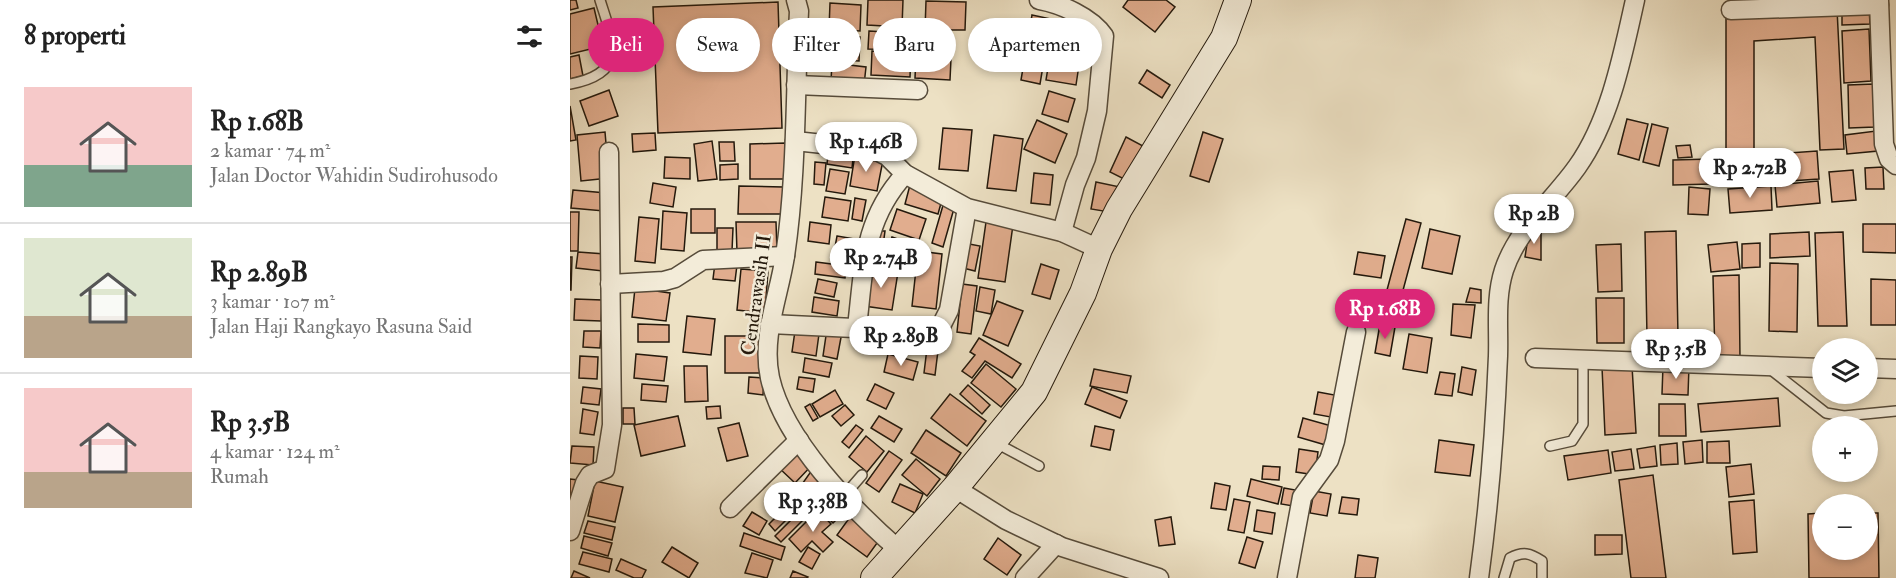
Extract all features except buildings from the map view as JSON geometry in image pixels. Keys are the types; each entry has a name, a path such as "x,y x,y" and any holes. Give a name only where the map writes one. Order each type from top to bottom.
{"street":[{"name":"Cendrawasih II","path":"796,0 799,11 795,141 785,256 770,324 769,376 779,404 799,440 843,497 899,550"},
{"path":"1039,0 1052,3 1097,25 1104,36 1097,111 1086,158 1075,185 1062,232"},
{"path":"874,578 956,488 1034,392 1083,293 1099,249 1119,209 1224,38 1238,0"},
{"path":"1479,578 1486,527 1498,356 1500,289 1504,269 1518,239 1577,167 1593,141 1623,58 1635,0"},
{"path":"1731,10 1879,3 1884,144 1889,159 1896,165"},
{"path":"796,85 918,90"},
{"path":"795,141 879,152 887,156 905,174 967,208 1062,232 1099,249"},
{"path":"570,531 585,483 590,475 605,469 610,447 612,425 609,152"},
{"path":"857,327 869,233 890,190 905,174"},
{"path":"770,324 875,329 939,327 944,323 949,310 967,208"},
{"path":"610,284 664,281 675,278 703,260 785,256"},
{"path":"1287,578 1302,497 1329,460 1335,441 1356,332"},
{"path":"1534,358 1812,368"},
{"path":"1878,368 1896,369"},
{"path":"730,508 799,440"},
{"path":"956,488 1006,520 1056,544 1159,578"},
{"path":"1025,578 1056,544"}],"lane":[{"path":"570,84 592,77 610,63 614,47 600,0"},
{"path":"1550,446 1572,441 1583,424 1583,361"},
{"path":"1766,366 1826,413 1845,416 1896,411"},
{"path":"994,442 1039,466"},
{"path":"843,497 861,475"},
{"path":"1504,578 1510,558 1523,553 1532,554 1542,561 1542,578"}]}
